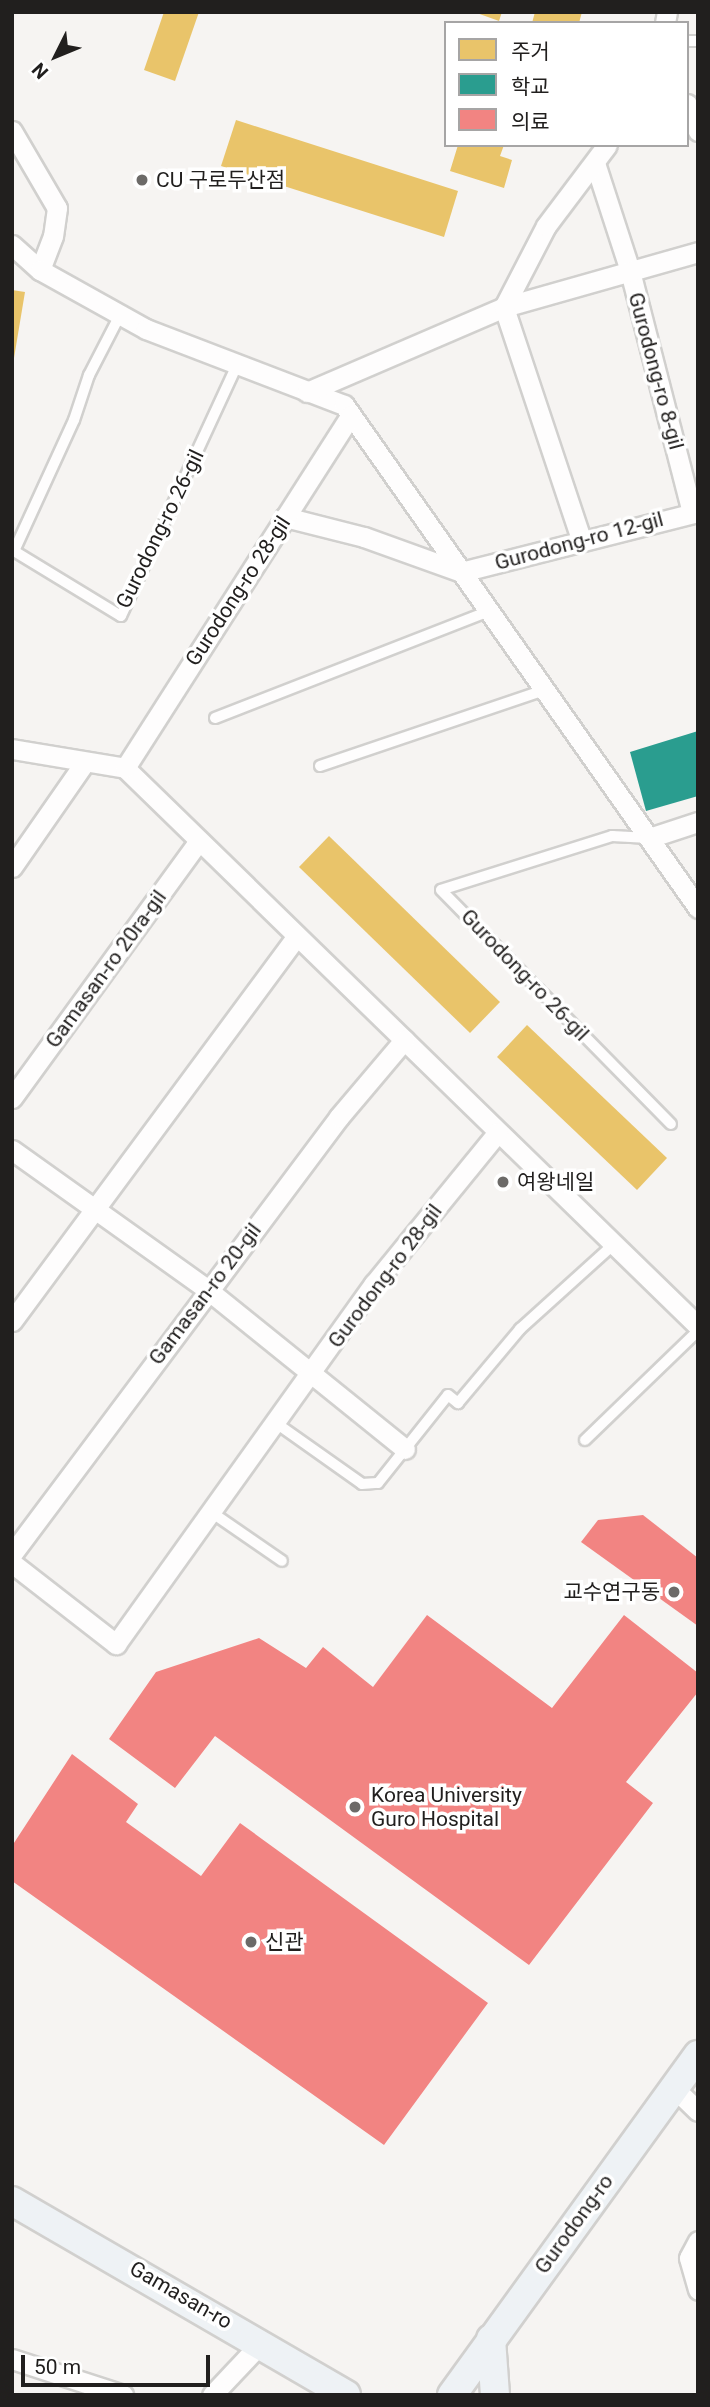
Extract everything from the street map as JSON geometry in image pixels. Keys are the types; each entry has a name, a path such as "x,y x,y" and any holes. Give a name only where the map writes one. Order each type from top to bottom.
{"main road":[{"name":"Gurodong-ro","path":"452,2395 698,2055"},
{"name":"Gamasan-ro","path":"12,2201 262,2342 319,2386 346,2395"},
{"path":"491,2339 495,2395"}],"street":[{"path":"689,109 698,131"},
{"path":"12,131 57,208 53,236 40,270"},
{"path":"581,539 504,307 546,226 606,147"},
{"name":"Gurodong-ro 8-gil","path":"595,163 629,271 695,512"},
{"path":"12,245 40,270 120,315 237,365 344,405 698,908"},
{"name":"Gurodong-ro 8-gil","path":"307,392 504,307 698,252"},
{"name":"Gurodong-ro 28-gil","path":"125,768 351,415"},
{"name":"Gurodong-ro 12-gil","path":"461,572 581,539 695,512"},
{"path":"285,517 364,537 461,572"},
{"path":"12,749 125,768 698,1328"},
{"path":"12,867 85,762"},
{"path":"649,838 698,822"},
{"name":"Gamasan-ro 20ra-gil","path":"12,1098 199,841"},
{"path":"12,1321 297,936"},
{"name":"Gamasan-ro 20-gil","path":"12,1554 339,1117 404,1040"},
{"name":"Gurodong-ro 28-gil","path":"12,1563 116,1644 374,1284 498,1132"},
{"path":"12,1150 208,1290 405,1449"},
{"path":"674,2088 698,2111"},
{"path":"698,2241 689,2258 698,2290"},
{"path":"212,2395 262,2342"},
{"path":"12,2359 123,2395"}],"lane":[{"name":"Gurodong-ro 26-gil","path":"120,315 89,375 74,420 14,551 121,616 237,365"},
{"path":"215,718 489,611"},
{"path":"320,766 545,690"},
{"name":"Gurodong-ro 26-gil","path":"649,838 612,836 441,890 671,1124"},
{"path":"276,1423 362,1484 378,1483 448,1395 458,1403 520,1329 614,1244"},
{"path":"585,1440 698,1328"},
{"path":"211,1512 282,1561"}],"building: 주거":[{"path":"164,12 199,12 175,81 144,70"},
{"path":"474,12 502,12 499,21"},
{"path":"535,12 582,12 580,21 533,21"},
{"path":"236,120 458,191 444,237 221,166"},
{"path":"457,147 503,147 500,156 512,160 504,188 450,171"},
{"path":"12,290 25,292 14,358 12,358"},
{"path":"329,836 500,1002 470,1033 299,867"},
{"path":"527,1025 667,1158 637,1190 497,1057"}],"building: 학교":[{"path":"698,731 698,796 646,811 630,752"}],"building: 의료":[{"name":"교수연구동","path":"643,1515 698,1558 698,1626 581,1542 598,1520"},
{"path":"427,1615 552,1708 624,1615 698,1673 698,1692 626,1782 653,1803 529,1965 215,1736 175,1788 109,1739 156,1672 259,1638 306,1668 323,1647 373,1687"},
{"name":"신관","path":"72,1754 138,1804 126,1822 201,1876 240,1823 488,2003 384,2145 12,1881 12,1846"}],"place":[{"name":"CU 구로두산점","path":"142,180"},
{"name":"여왕네일","path":"503,1182"},
{"name":"교수연구동","path":"674,1592"},
{"name":"Korea University Guro Hospital","path":"355,1807"},
{"name":"신관","path":"251,1942"}]}
